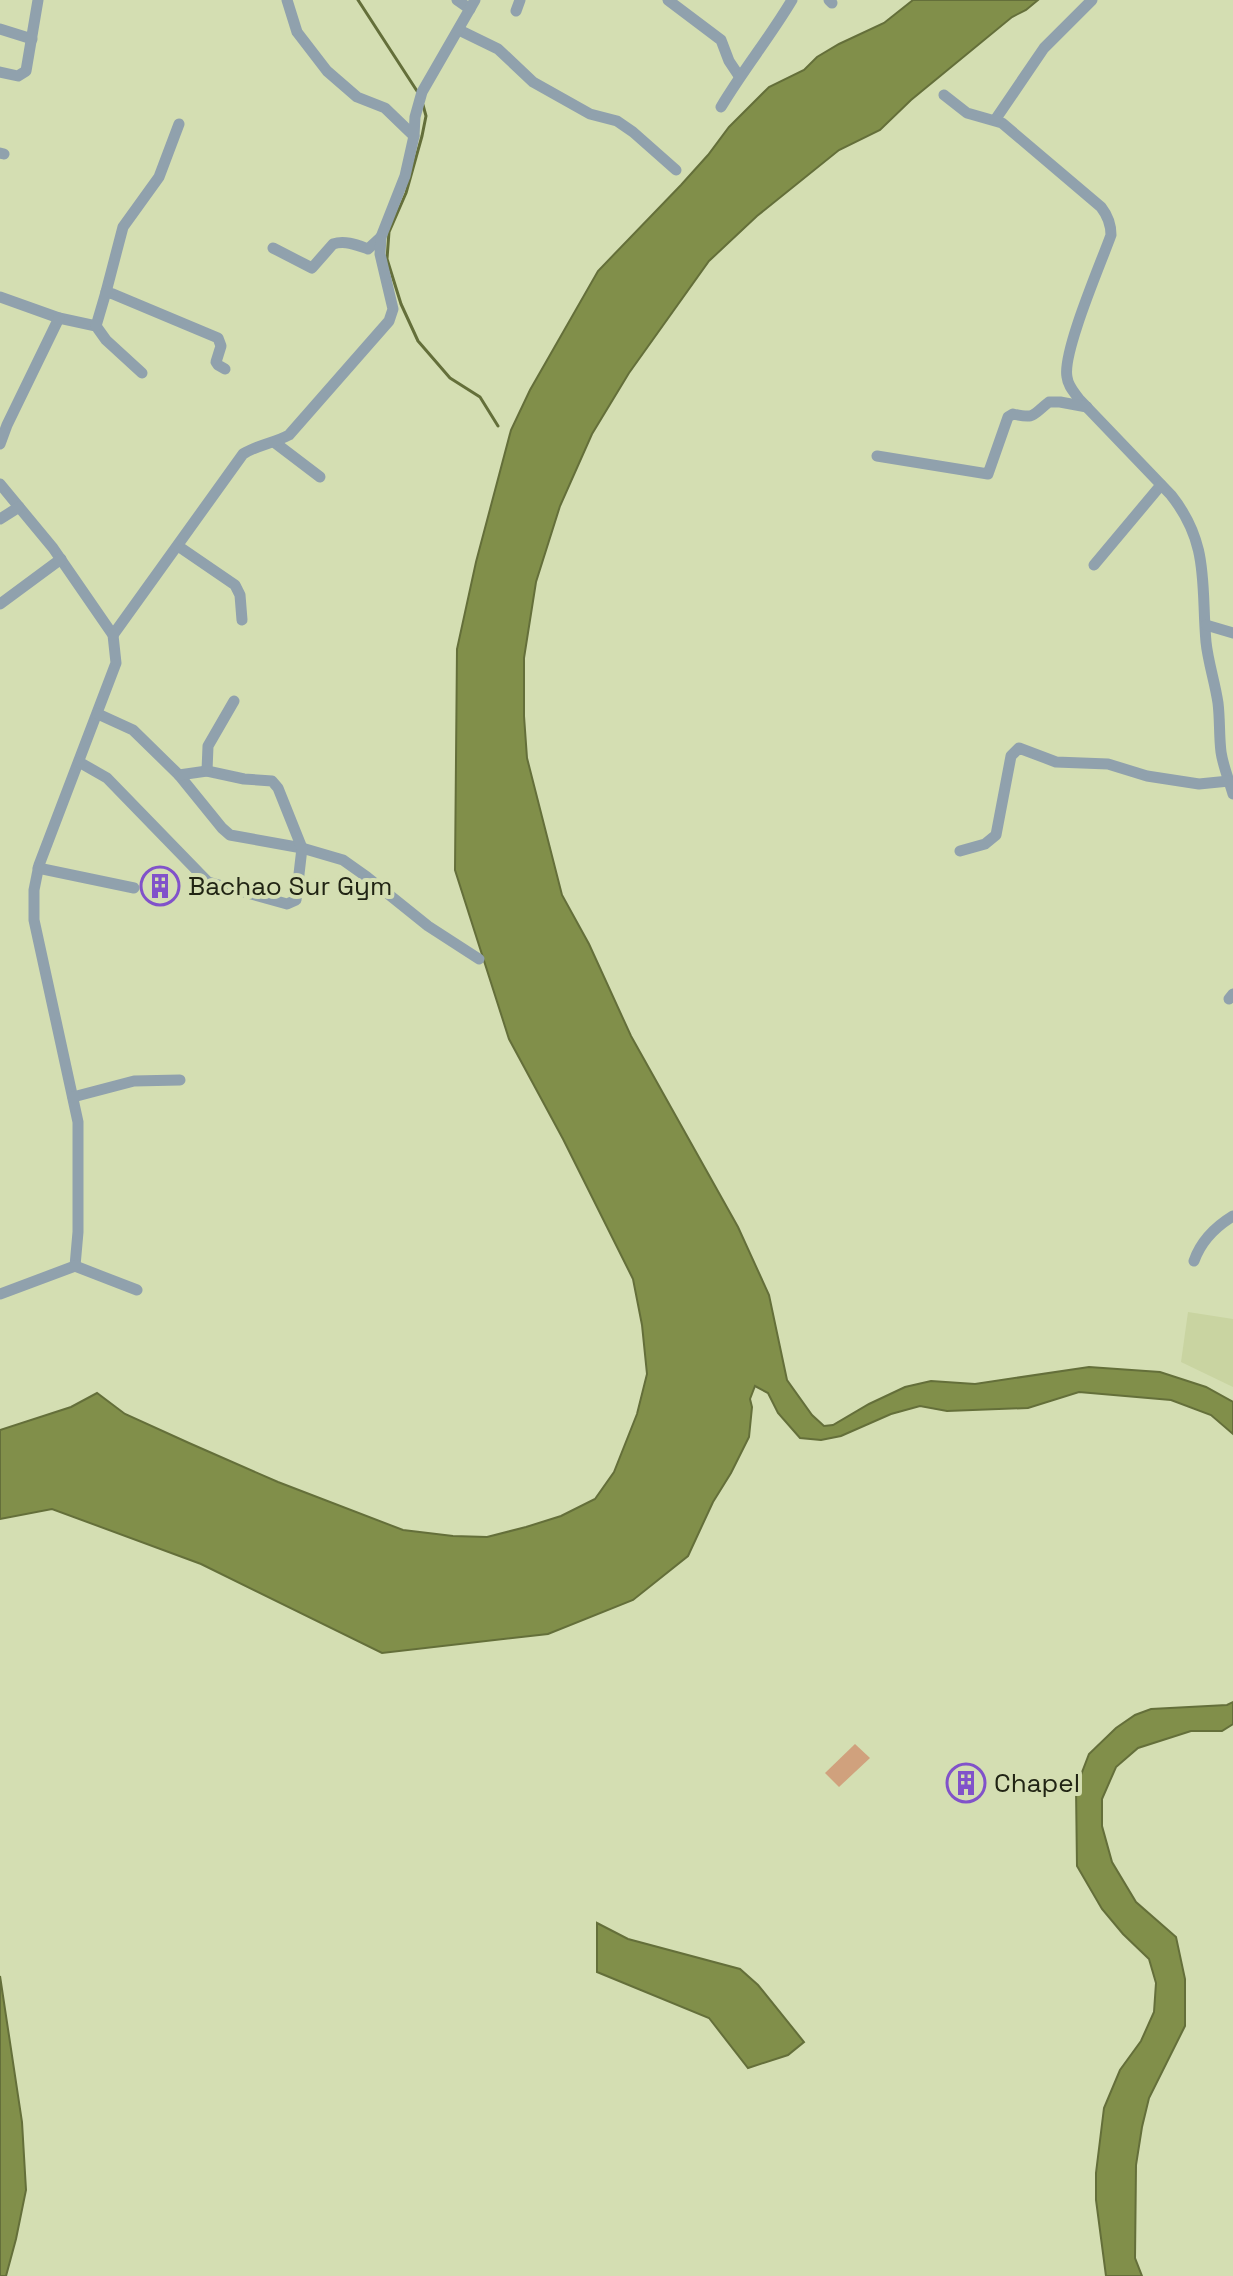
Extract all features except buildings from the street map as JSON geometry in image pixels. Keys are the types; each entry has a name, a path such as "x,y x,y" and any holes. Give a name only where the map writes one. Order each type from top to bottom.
{"street":[{"path":"0,72 18,76 26,71 38,0"},
{"path":"287,0 297,32 327,71 357,97 385,108 414,136"},
{"path":"113,635 243,454 289,435 389,321 393,309 380,254 381,237 405,176 422,92 472,4 457,0"},
{"path":"668,0 721,40 739,76"},
{"path":"721,107 792,0"},
{"path":"995,120 1044,48 1092,0"},
{"path":"0,29 32,39"},
{"path":"459,30 498,49 533,82 590,114 617,121 676,170"},
{"path":"944,95 967,113 995,120 1010,128 1101,207 1109,221 1111,235 1071,346 1066,377 1070,387 1181,507 1200,552 1204,570 1206,642 1218,702 1222,754 1233,794"},
{"path":"96,326 123,227 159,177 179,124"},
{"path":"273,248 312,268 333,244 351,243 368,249 381,237"},
{"path":"106,292 218,338 221,346 216,362 225,369"},
{"path":"0,297 59,318 96,326 106,340 142,373"},
{"path":"0,444 4,423 59,318"},
{"path":"877,456 988,474 1008,417 1013,414 1035,416 1049,402 1088,407"},
{"path":"274,442 320,477"},
{"path":"0,484 61,559 113,635 116,663 38,868 34,890 34,920 78,1122 75,1266"},
{"path":"1094,565 1161,485"},
{"path":"0,519 19,507"},
{"path":"178,546 235,585 240,595 242,620"},
{"path":"0,604 61,559"},
{"path":"1206,625 1233,633"},
{"path":"207,771 208,746 234,701"},
{"path":"98,714 133,730 179,775 230,835 302,848 343,860 428,926 479,959"},
{"path":"960,851 985,844 996,835 1011,756 1019,748 1056,762 1108,764 1147,776 1199,784 1229,781"},
{"path":"79,762 107,778 208,882 287,904 296,900 302,848 278,788 272,781 207,771 179,775"},
{"path":"38,868 134,888"},
{"path":"73,1097 134,1081 180,1080"},
{"path":"1194,1261 1200,1245 1221,1223 1233,1216"},
{"path":"0,1294 75,1266 137,1290"}],"shaded area":[{"path":"913,0 1038,0 1012,17 911,100 880,130 839,150 757,216 709,261 629,373 592,434 560,506 536,582 524,658 527,758 562,895 589,944 631,1036 738,1227 769,1295 787,1380 812,1415 824,1426 833,1425 905,1387 931,1381 975,1384 1089,1367 1160,1372 1206,1387 1233,1402 1233,1434 1211,1415 1171,1400 1079,1392 1028,1408 947,1411 920,1406 891,1414 841,1436 821,1440 800,1438 778,1413 768,1393 755,1386 750,1399 749,1437 688,1556 633,1600 548,1634 382,1653 201,1564 52,1509 0,1519 0,1430 71,1407 97,1393 125,1414 189,1443 278,1482 403,1530 487,1537 526,1527 561,1516 595,1499 614,1472 637,1414 647,1374 642,1325 633,1279 509,1039 455,870 457,649 511,430 530,390 598,271 769,87 804,70 817,57 839,44 884,23"},
{"path":"1188,1312 1233,1319 1233,1387 1181,1362"},
{"path":"1233,1702 1233,1724 1222,1731 1191,1731 1138,1748 1116,1767 1102,1799 1102,1826 1112,1862 1136,1902 1176,1937 1185,1979 1185,2026 1149,2098 1136,2165 1135,2258 1142,2276 1106,2276 1096,2200 1104,2108 1120,2070 1141,2041 1154,2012 1156,1983 1149,1959 1102,1909 1077,1866 1076,1788 1089,1754 1135,1715 1151,1709 1227,1705"},
{"path":"855,1744 870,1758 839,1787 825,1773"},
{"path":"597,1923 628,1939 740,1969 758,1985 804,2042 788,2055 748,2068 709,2018 597,1972"},
{"path":"0,1976 22,2122 26,2190 6,2276 0,2276"}],"waterway":[{"path":"358,0 417,91"},
{"path":"423,105 426,116 422,136 406,193 389,232 387,259 401,304 418,341 450,378 480,397 498,426"}],"place":[{"name":"Bachao Sur Gym","path":"160,886"},
{"name":"Chapel","path":"966,1783"}]}
